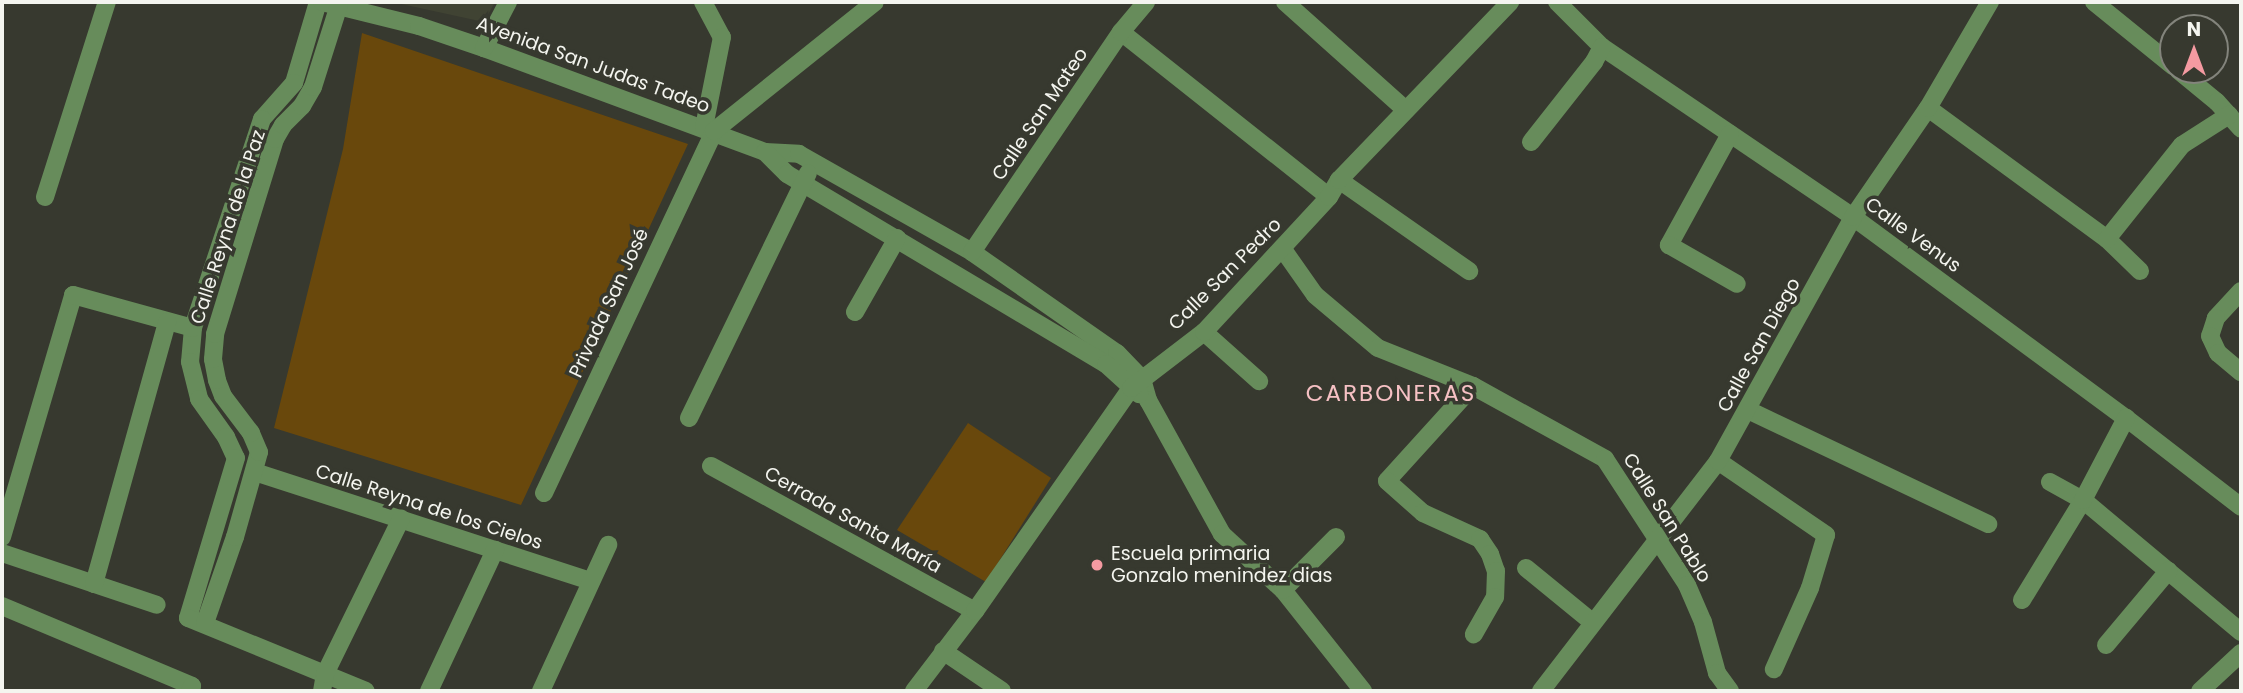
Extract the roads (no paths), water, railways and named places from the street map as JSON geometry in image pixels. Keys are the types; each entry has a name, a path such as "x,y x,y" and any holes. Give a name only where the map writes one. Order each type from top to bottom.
{"street":[{"path":"45,197 107,2"},
{"path":"484,48 508,2"},
{"path":"703,2 722,37 709,129"},
{"path":"709,129 875,2"},
{"name":"Calle San Mateo","path":"972,252 1121,32 1146,2"},
{"path":"1285,2 1406,110"},
{"name":"Calle San Pedro","path":"914,691 975,611 1136,384 1204,332 1329,197 1339,180 1510,2"},
{"name":"Calle Venus","path":"1557,2 1602,47 1853,217 2126,418 2241,508"},
{"name":"Calle San Diego","path":"1541,691 1718,461 1853,217 1928,108 1990,2"},
{"path":"2094,2 2159,55"},
{"name":"Avenida San Judas Tadeo","path":"326,3 484,48 709,129 765,152 799,154 816,161 972,252 1117,353 1148,400 1222,534 1283,590 1363,691"},
{"name":"Calle Reyna de la Paz","path":"197,620 216,532 236,458 226,437 199,399 190,362 193,328 262,119 294,83 326,3"},
{"name":"Calle Reyna de la Paz","path":"197,620 235,537 259,452 251,433 223,396 212,359 215,334 275,139 302,106 313,87 326,3"},
{"path":"1121,32 1329,197"},
{"path":"1531,142 1594,62 1602,47"},
{"path":"2194,84 2241,129"},
{"path":"1928,108 2106,239 2140,271"},
{"path":"2106,239 2182,145 2229,115"},
{"name":"Privada San José","path":"544,493 709,129"},
{"path":"1730,135 1669,245 1737,284"},
{"name":"Avenida San Judas Tadeo","path":"765,152 787,174 803,181 1136,384"},
{"path":"689,418 803,181 816,161"},
{"path":"1339,180 1469,271"},
{"path":"855,312 897,238"},
{"name":"Calle San Pablo","path":"1282,248 1315,295 1378,348 1473,386 1605,459 1687,584 1703,622 1717,673 1730,691"},
{"path":"213,265 235,273"},
{"path":"2241,291 2216,318 2210,336 2218,353 2241,372"},
{"path":"2,537 74,295 193,328"},
{"path":"94,584 167,322"},
{"path":"1204,332 1259,382"},
{"path":"1473,386 1387,481 1423,513 1480,539 1490,554 1496,571 1494,597 1474,634"},
{"path":"1748,410 1988,524"},
{"path":"2022,600 2083,500 2126,418"},
{"path":"1718,461 1826,535 1810,588 1774,669"},
{"name":"Cerrada Santa María","path":"711,466 975,611"},
{"name":"Calle Reyna de los Cielos","path":"255,472 590,582"},
{"path":"2050,482 2083,500 2241,632"},
{"path":"324,682 401,519"},
{"path":"216,532 235,537"},
{"path":"1283,590 1336,537"},
{"path":"541,691 608,545"},
{"path":"429,691 495,550"},
{"path":"2,553 157,605"},
{"path":"1526,568 1592,622"},
{"path":"2106,645 2168,571"},
{"path":"2,606 192,686 190,691"},
{"path":"197,620 324,682 366,691"},
{"path":"943,651 1002,691"},
{"path":"2200,691 2241,653"}],"place":[{"name":"Escuela primaria Gonzalo menindez dias","path":"1097,565"}],"district":[{"name":"CARBONERAS","path":"1391,393"}]}
